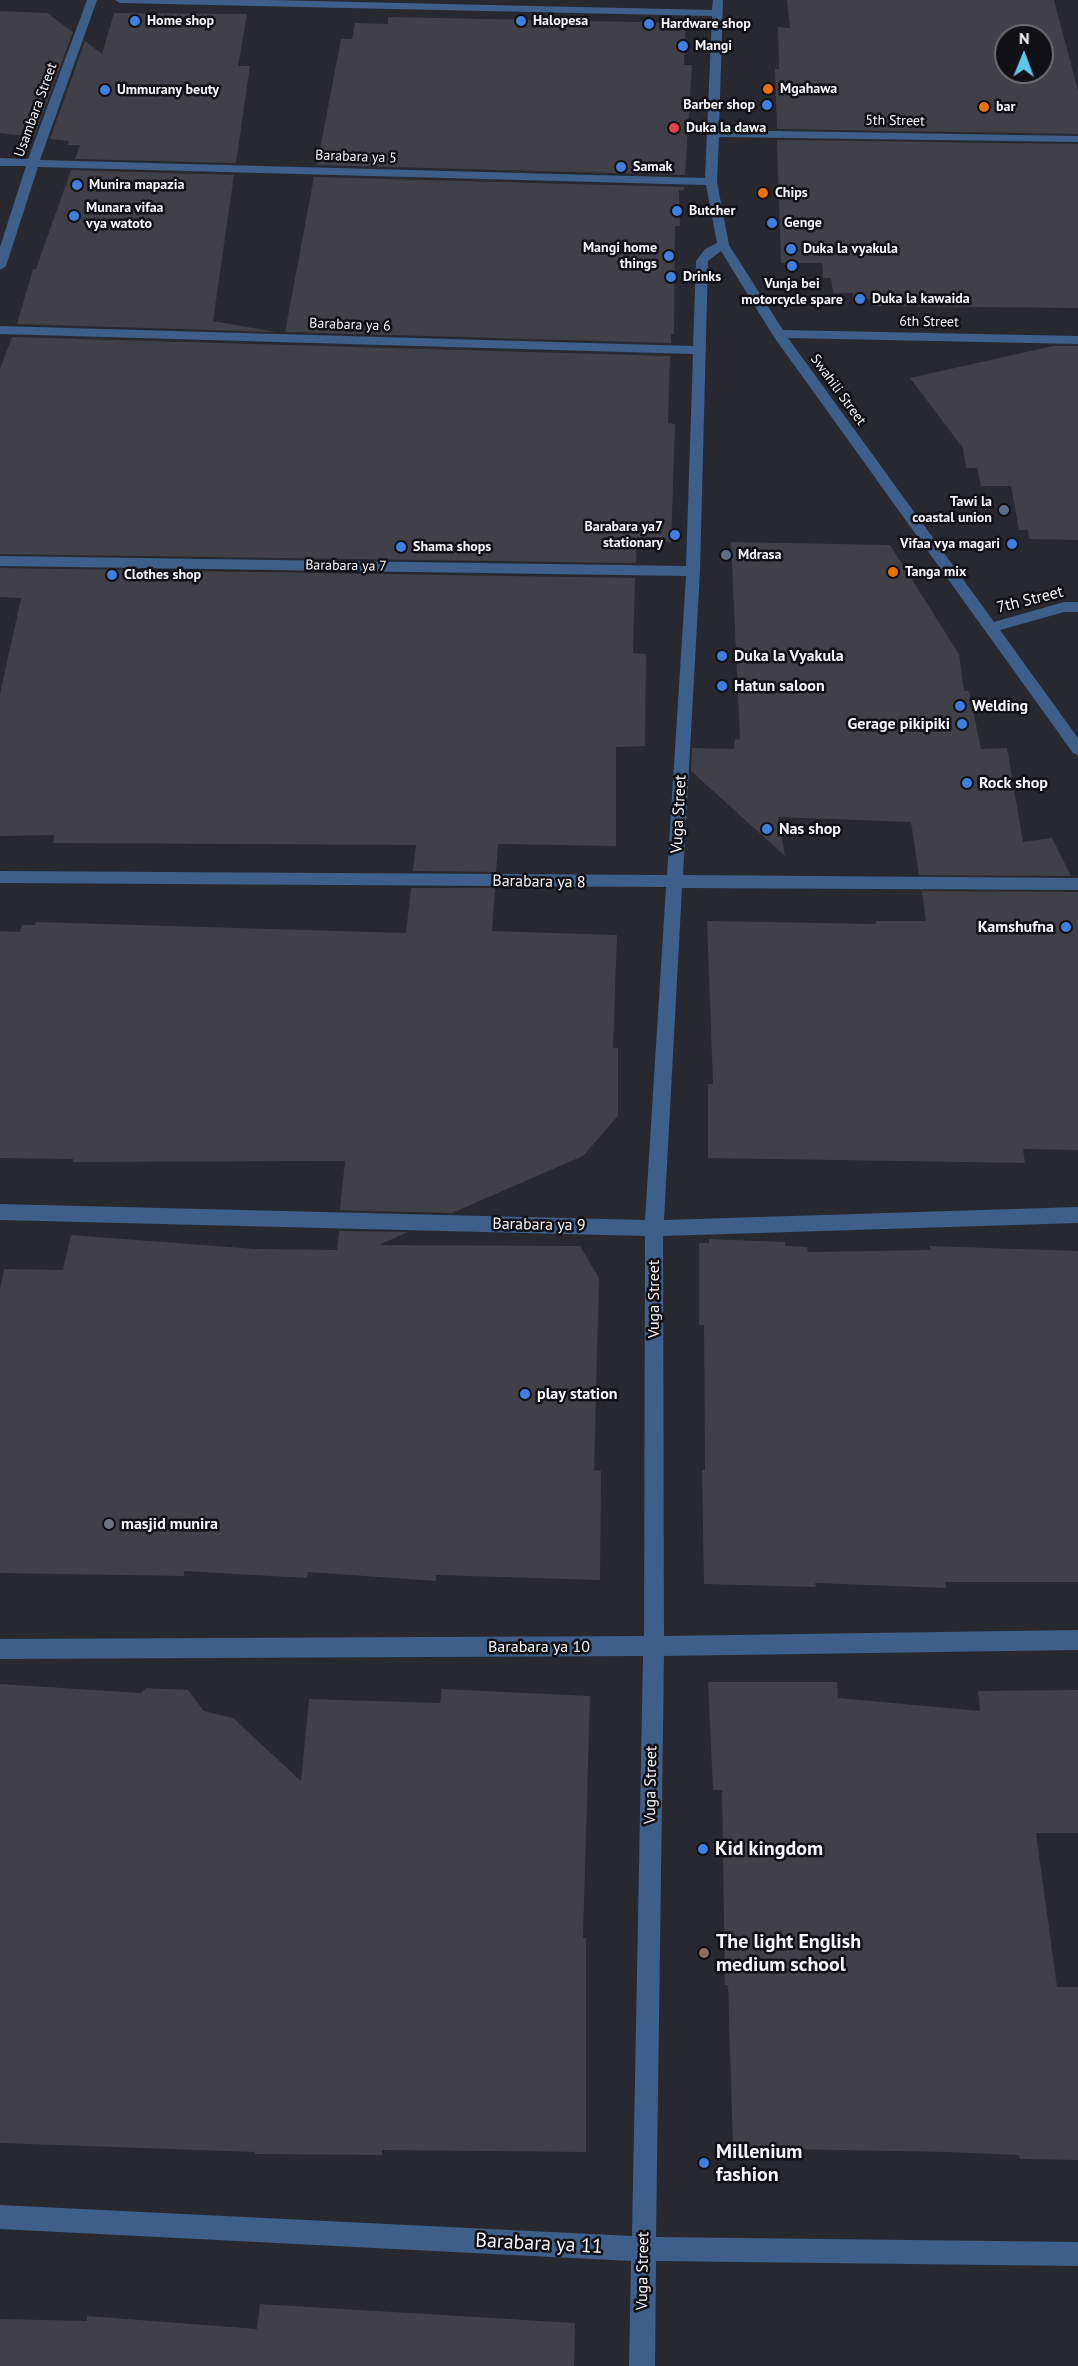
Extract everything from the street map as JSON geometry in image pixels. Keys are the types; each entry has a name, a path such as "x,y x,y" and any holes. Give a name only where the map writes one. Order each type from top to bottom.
{"street":[{"name":"Usambara Street","path":"0,266 33,163 92,0"},
{"path":"120,0 718,7"},
{"name":"Swahili Street","path":"718,7 711,182 723,245 779,334 1078,749"},
{"name":"5th Street","path":"712,132 1078,139"},
{"name":"Barabara ya 5","path":"0,162 711,182"},
{"name":"Vuga Street","path":"642,2366 654,1646 654,1228 693,571 702,261 709,252 723,245"},
{"name":"Barabara ya 6","path":"0,330 700,350"},
{"name":"6th Street","path":"779,334 1078,340"},
{"name":"Barabara ya 7","path":"0,561 693,571"},
{"name":"7th Street","path":"990,628 1064,607 1078,607"},
{"name":"Barabara ya 8","path":"0,877 1078,884"},
{"name":"Barabara ya 9","path":"0,1212 654,1228 1078,1215"},
{"name":"Barabara ya 10","path":"0,1649 654,1646 1078,1640"},
{"name":"Barabara ya 11","path":"0,2217 644,2249 1078,2254"}],"building":[{"path":"787,0 1054,0 1078,90 1078,134 777,129 775,69 779,69 778,27 790,28"},
{"path":"0,11 47,13 73,32 34,137 0,133"},
{"path":"114,13 247,14 238,66 250,66 236,163 75,159 80,145 68,145 69,141 50,139 85,41 102,54"},
{"path":"388,17 686,23 684,65 692,65 685,175 317,165 341,39 352,39 355,23 388,24"},
{"path":"777,140 1078,144 1078,308 873,306 872,299 853,299 853,293 833,293 831,278 823,278 822,263 781,263"},
{"path":"71,170 234,175 213,321 276,332 17,324 33,269 36,269"},
{"path":"314,177 684,187 684,190 679,190 680,226 675,226 674,334 671,334 671,343 285,332"},
{"path":"12,337 670,356 668,423 675,424 671,542 637,542 636,563 0,554 0,369"},
{"path":"1053,346 1078,346 1078,540 1029,539 1028,530 1019,530 1011,486 981,486 977,468 966,468 963,448 910,378"},
{"path":"731,542 890,545 959,654 964,691 969,691 981,749 1007,748 1023,842 1052,838 1071,876 919,875 911,822 778,817 785,856 691,771 692,748 734,749 735,739 740,740"},
{"path":"0,568 635,578 633,653 646,654 645,746 616,747 616,846 498,844 496,872 413,871 416,845 53,843 54,835 0,836 0,694 21,598 0,597"},
{"path":"411,888 495,888 492,931 617,935 613,1048 618,1048 618,1116 583,1156 452,1213 340,1210 345,1161 73,1162 73,1159 0,1158 0,931 20,932 22,925 35,925 36,922 406,933"},
{"path":"922,891 1078,892 1078,1150 1023,1149 1025,1163 708,1158 708,1084 713,1084 707,921 876,924 876,921 926,921"},
{"path":"339,1231 408,1232 379,1245 580,1246 599,1278 594,1470 601,1471 600,1580 436,1575 436,1581 308,1572 307,1578 184,1571 184,1576 0,1573 0,1289 4,1269 63,1270 71,1235 255,1249 337,1250"},
{"path":"709,1239 785,1242 785,1246 807,1247 808,1252 931,1250 929,1246 1078,1251 1078,1582 945,1582 946,1588 815,1583 816,1587 704,1584 702,1470 705,1470 704,1325 699,1325 699,1243 709,1243"},
{"path":"708,1682 837,1682 838,1698 980,1711 978,1691 1078,1690 1078,1833 1036,1833 1057,1987 1078,1987 1078,2160 1020,2159 1019,2155 947,2152 733,2148 728,1985 725,1985 722,1790 713,1790"},
{"path":"0,1684 141,1693 146,1688 188,1690 204,1711 233,1718 301,1781 309,1699 440,1703 442,1689 590,1696 583,1938 586,1938 586,2152 382,2150 382,2155 255,2154 255,2152 0,2143"},
{"path":"260,2304 575,2323 574,2366 0,2366 0,2319 87,2321 87,2316 257,2329"}],"place":[{"name":"Home shop","path":"135,21"},
{"name":"Halopesa","path":"521,21"},
{"name":"Hardware shop","path":"649,24"},
{"name":"Mangi","path":"683,46"},
{"name":"Mgahawa","path":"768,89"},
{"name":"Ummurany beuty","path":"105,90"},
{"name":"Barber shop","path":"767,105"},
{"name":"bar","path":"984,107"},
{"name":"Duka la dawa","path":"674,128"},
{"name":"Samak","path":"621,167"},
{"name":"Munira mapazia","path":"77,185"},
{"name":"Chips","path":"763,193"},
{"name":"Butcher","path":"677,211"},
{"name":"Munara vifaa vya watoto","path":"74,216"},
{"name":"Genge","path":"772,223"},
{"name":"Duka la vyakula","path":"791,249"},
{"name":"Mangi home things","path":"669,256"},
{"name":"Vunja bei motorcycle spare","path":"792,266"},
{"name":"Drinks","path":"671,277"},
{"name":"Duka la kawaida","path":"860,299"},
{"name":"Tawi la coastal union","path":"1004,510"},
{"name":"Barabara ya7 stationary","path":"675,535"},
{"name":"Vifaa vya magari","path":"1012,544"},
{"name":"Shama shops","path":"401,547"},
{"name":"Mdrasa","path":"726,555"},
{"name":"Tanga mix","path":"893,572"},
{"name":"Clothes shop","path":"112,575"},
{"name":"Duka la Vyakula","path":"722,656"},
{"name":"Hatun saloon","path":"722,686"},
{"name":"Welding","path":"960,706"},
{"name":"Gerage pikipiki","path":"962,724"},
{"name":"Rock shop","path":"967,783"},
{"name":"Nas shop","path":"767,829"},
{"name":"Kamshufna","path":"1066,927"},
{"name":"play station","path":"525,1394"},
{"name":"masjid munira","path":"109,1524"},
{"name":"Kid kingdom","path":"703,1849"},
{"name":"The light English medium school","path":"704,1953"},
{"name":"Millenium fashion","path":"704,2163"}]}
